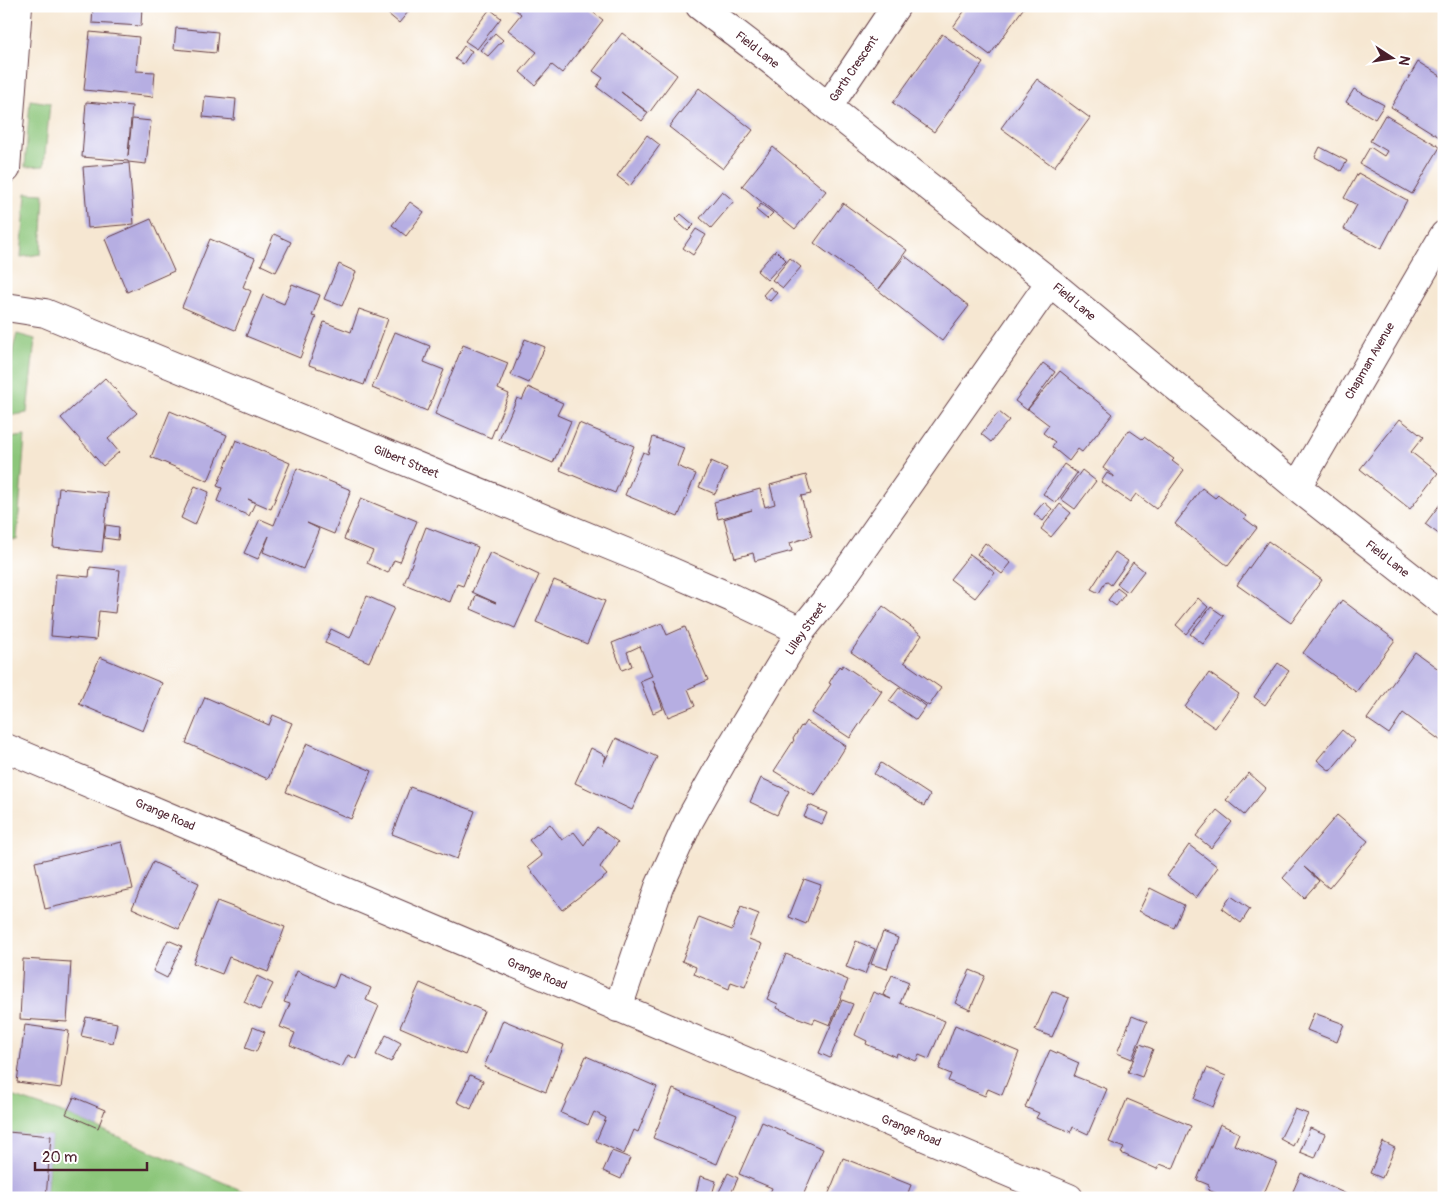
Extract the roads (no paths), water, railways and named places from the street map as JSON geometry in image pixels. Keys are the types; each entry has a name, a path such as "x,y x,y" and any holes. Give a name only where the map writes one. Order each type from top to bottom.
{"street":[{"path":"6,169 18,6"},
{"name":"Field Lane","path":"700,6 1050,282 1297,487 1444,603"},
{"name":"Garth Crescent","path":"828,107 896,6"},
{"name":"Chapman Avenue","path":"1297,487 1444,235"},
{"name":"Lilley Street","path":"618,1008 659,887 688,823 725,757 802,632 831,594 1050,282"},
{"name":"Gilbert Street","path":"6,307 54,316 656,565 732,598 802,632"},
{"name":"Grange Road","path":"6,748 1069,1198"}]}
